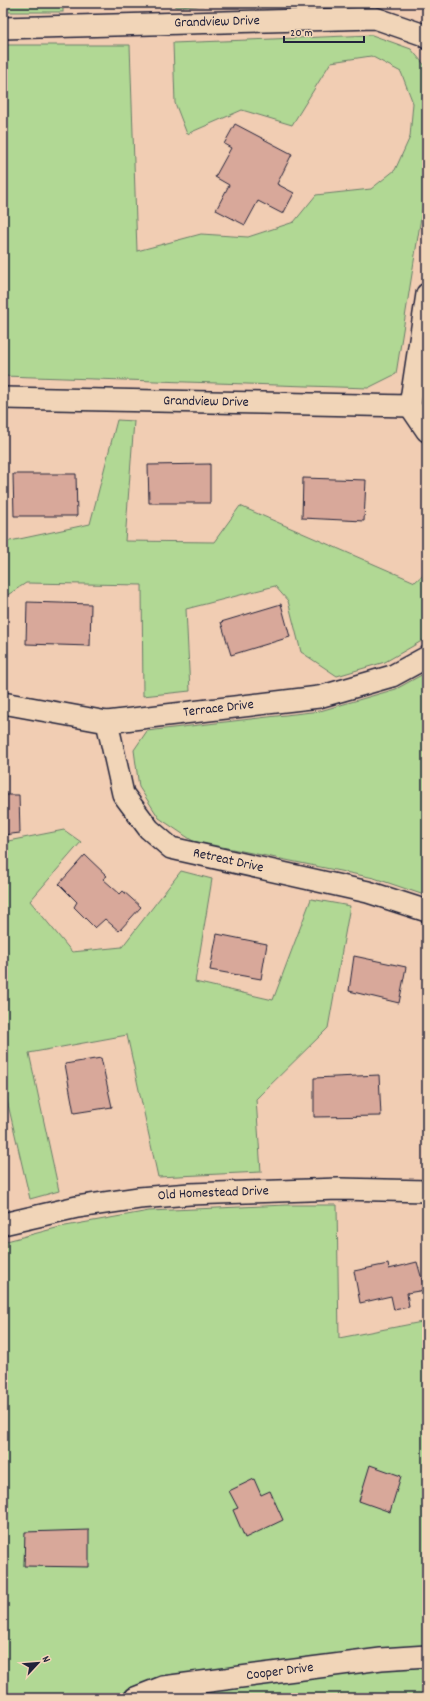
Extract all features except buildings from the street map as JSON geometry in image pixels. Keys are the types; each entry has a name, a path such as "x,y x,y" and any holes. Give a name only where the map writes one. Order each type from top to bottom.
{"street":[{"name":"Grandview Drive","path":"3,28 375,18 424,35 427,38"},
{"path":"427,294 410,406 427,431"},
{"name":"Grandview Drive","path":"3,398 410,406"},
{"name":"Terrace Drive","path":"3,703 107,722 318,697 392,676 427,656"},
{"name":"Retreat Drive","path":"107,722 123,794 149,829 171,848 368,892 427,911"},
{"name":"Old Homestead Drive","path":"3,1224 77,1207 139,1198 190,1194 339,1189 427,1191"},
{"name":"Cooper Drive","path":"135,1698 163,1687 381,1659 427,1656"}],"green space":[{"path":"3,3 63,3 63,12 3,12"},
{"path":"176,3 247,3 176,7"},
{"path":"372,35 411,49 427,68 427,180 396,374 368,388 3,376 3,45 130,45 137,251 201,234 248,237 294,222 316,195 371,189 395,170 410,137 413,103 401,72 371,56 331,62 292,125 242,110 187,134 175,103 173,43"},
{"path":"117,420 134,421 125,541 214,542 240,506 415,582 427,571 427,638 385,662 337,676 301,652 288,601 275,586 186,609 190,691 143,696 142,585 26,583 3,598 3,539 10,541 90,524"},
{"path":"427,672 427,896 374,878 193,841 159,818 139,787 134,750 147,731 320,711 396,689"},
{"path":"64,830 81,842 30,901 72,952 122,947 181,871 212,879 195,982 273,1000 311,899 350,906 328,1028 256,1099 261,1172 158,1177 127,1035 29,1053 59,1191 30,1199 3,1083 3,842"},
{"path":"286,1205 337,1205 339,1338 427,1321 427,1698 3,1698 3,1242 60,1227 149,1211"}]}
